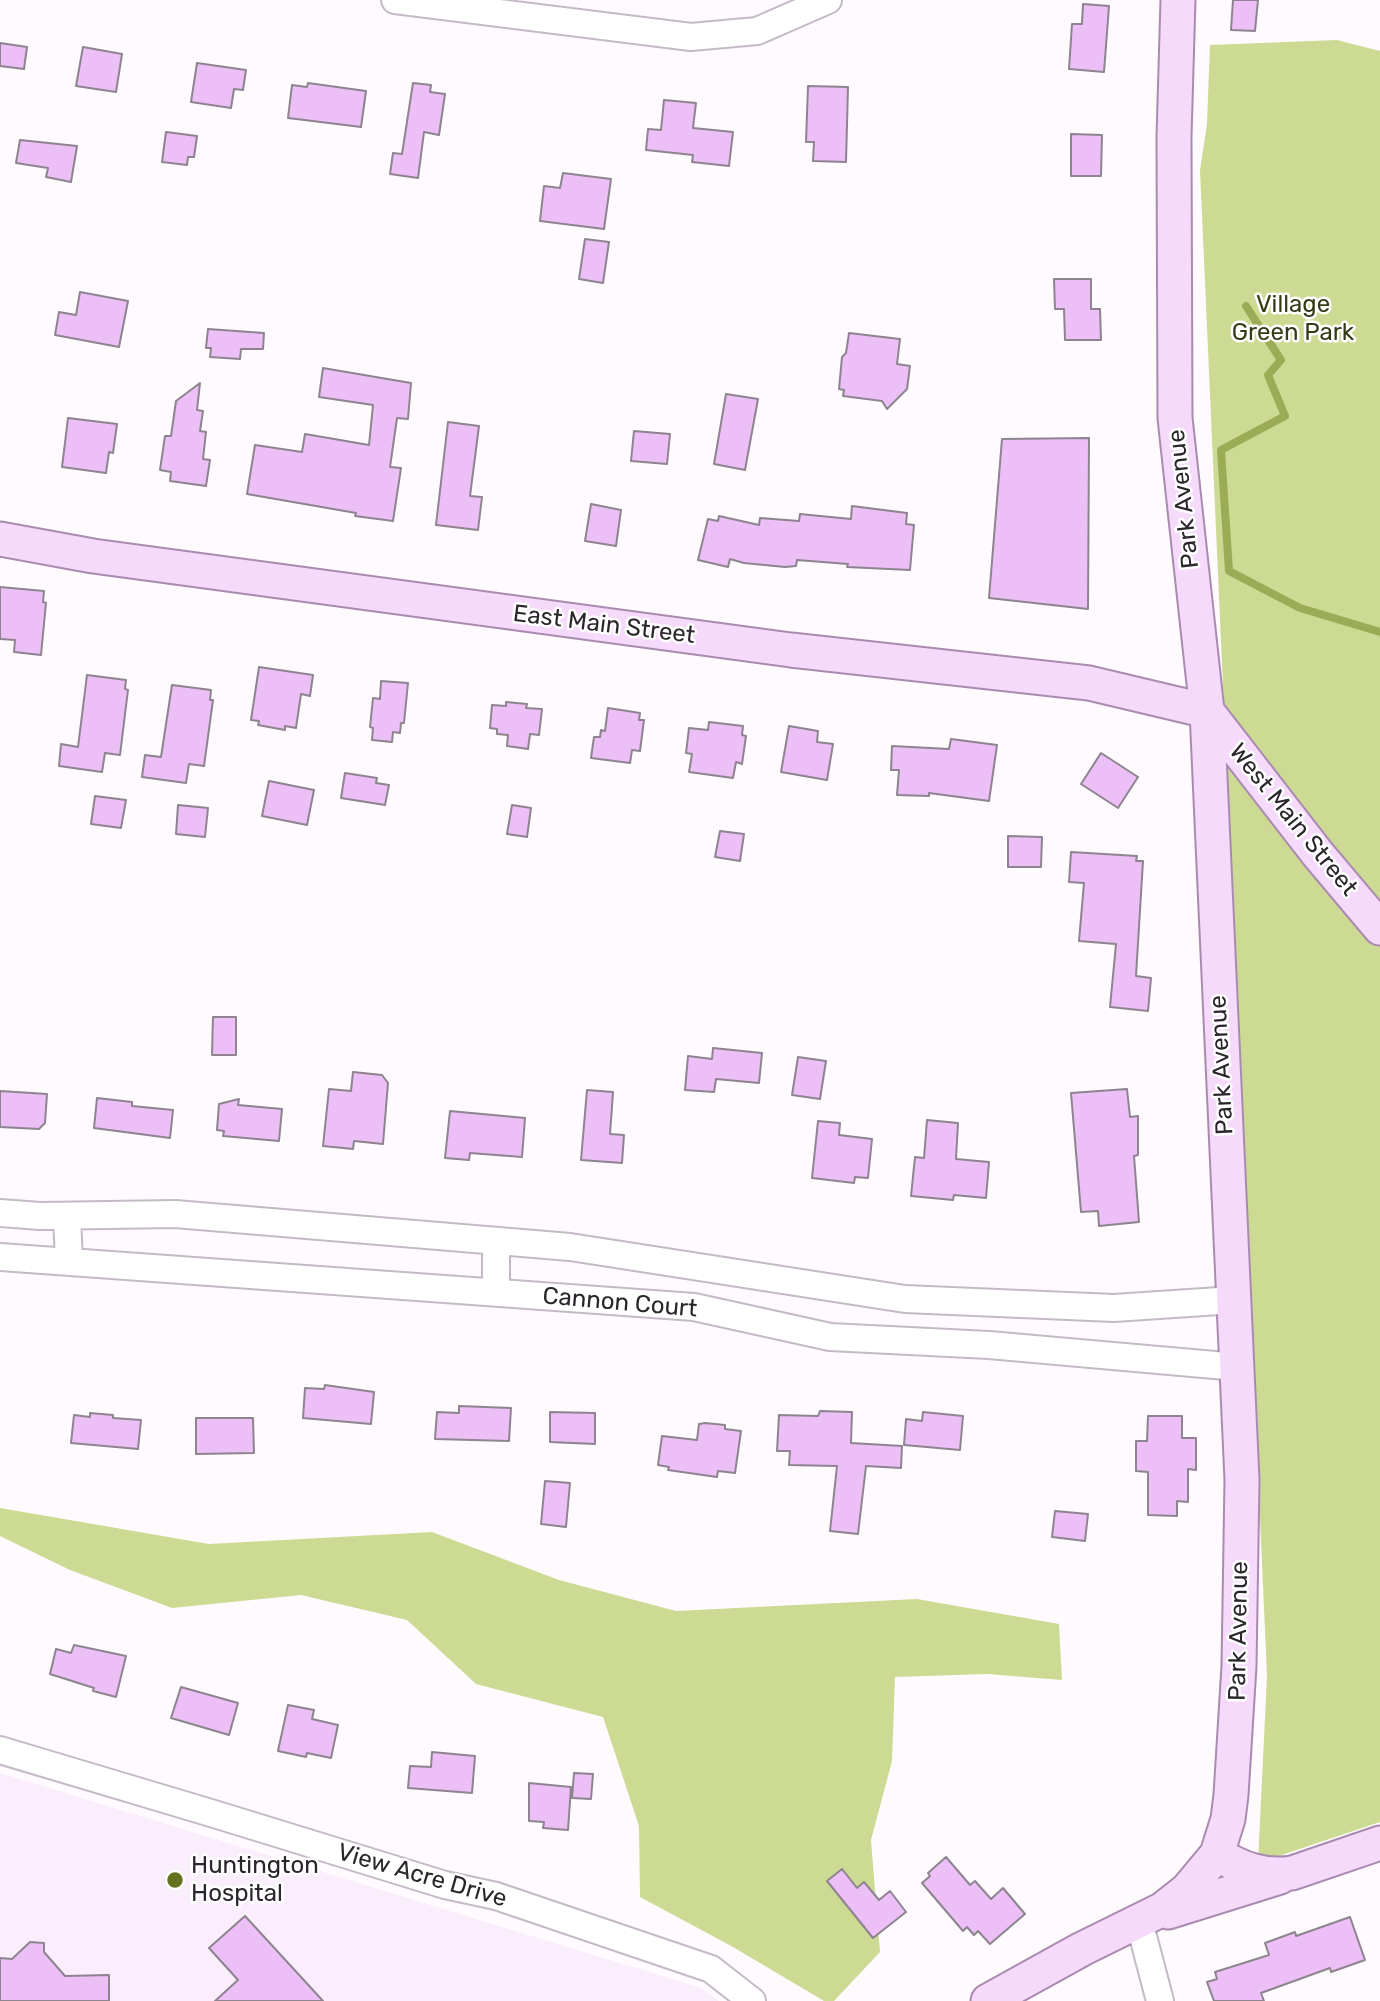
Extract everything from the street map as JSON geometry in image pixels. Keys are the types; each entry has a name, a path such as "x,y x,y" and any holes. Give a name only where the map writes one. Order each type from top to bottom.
{"main road":[{"name":"Park Avenue","path":"988,2001 1082,1949 1163,1909 1181,1895 1217,1854 1228,1819 1231,1794 1239,1666 1241,1480 1206,711 1175,418 1174,137 1178,0"},
{"name":"East Main Street","path":"0,539 120,560 791,650 1089,683 1206,711"},
{"name":"West Main Street","path":"1206,711 1317,853 1380,928"},
{"path":"1139,1922 1379,1848"},
{"path":"1217,1854 1254,1872 1277,1875 1292,1873"}],"street":[{"path":"396,0 691,37 757,31 818,2"},
{"name":"Cannon Court","path":"0,1213 67,1216 176,1214 570,1247 905,1299 1114,1308 1234,1300"},
{"path":"67,1216 69,1262"},
{"path":"496,1241 496,1292"},
{"name":"Cannon Court","path":"0,1257 694,1307 830,1337 989,1345 1237,1367"},
{"path":"754,1320 757,1276"},
{"path":"987,1302 989,1345"},
{"name":"View Acre Drive","path":"0,1750 444,1885 496,1896 711,1969 752,2001"},
{"path":"1139,1922 1160,2001"}],"shaded area":[{"name":"Huntington Hospital","path":"0,1773 701,1988 719,2001 0,2001"}],"green space":[{"name":"Village Green Park","path":"1337,40 1380,51 1380,1822 1258,1863 1267,1675 1200,170 1207,124 1210,45"},
{"path":"0,1508 209,1544 432,1532 559,1580 676,1611 917,1599 1059,1624 1062,1680 987,1674 895,1677 892,1761 871,1840 880,1952 834,2001 824,2001 733,1947 640,1897 639,1826 603,1717 476,1684 407,1620 301,1595 172,1608 70,1570 0,1536"}],"building":[{"path":"1233,0 1258,0 1255,31 1231,30"},
{"path":"1083,4 1109,6 1104,72 1069,69 1072,24 1082,24"},
{"path":"0,43 27,47 24,69 0,66"},
{"path":"83,47 122,54 116,92 76,86"},
{"path":"197,63 246,70 243,90 234,89 231,108 191,102"},
{"path":"308,83 366,91 361,127 288,118 292,85 307,87"},
{"path":"413,83 431,85 430,92 445,94 439,135 424,132 418,178 390,174 393,153 402,154"},
{"path":"808,86 848,87 846,162 813,161 814,142 806,142"},
{"path":"664,100 696,103 693,128 733,132 729,166 692,162 693,155 646,150 648,129 661,130"},
{"path":"166,132 197,136 194,157 188,157 187,165 162,162"},
{"path":"1071,134 1102,135 1101,176 1071,176"},
{"path":"20,140 77,146 71,182 46,177 48,168 16,163"},
{"path":"563,173 611,179 604,229 540,221 544,186 560,188"},
{"path":"585,239 609,242 603,283 579,279"},
{"path":"1054,279 1091,279 1091,309 1100,309 1101,340 1065,340 1064,309 1055,309"},
{"path":"80,292 128,301 119,347 55,335 59,312 76,315"},
{"path":"208,329 264,333 263,349 241,349 240,359 210,357 211,348 206,348"},
{"path":"849,333 900,339 897,364 910,366 907,389 887,409 882,401 843,396 844,390 839,389 842,357 846,353"},
{"path":"323,368 411,383 408,419 397,418 390,467 401,468 393,521 247,494 255,445 302,452 305,434 369,445 373,405 319,397"},
{"path":"200,383 197,410 203,411 200,431 206,432 203,459 210,460 206,486 170,481 171,472 160,470 165,436 171,436 176,401"},
{"path":"726,394 758,399 745,470 714,464"},
{"path":"68,418 117,424 113,453 109,452 106,473 62,467"},
{"path":"448,422 479,426 470,496 482,497 478,530 436,525"},
{"path":"634,431 670,434 667,464 631,461"},
{"path":"1089,438 1088,609 989,598 1002,439"},
{"path":"591,504 621,510 616,546 585,541"},
{"path":"852,506 907,513 906,524 914,525 910,570 847,567 848,564 797,560 796,566 785,567 730,559 728,567 698,560 708,519 718,521 719,516 759,525 760,518 799,521 800,514 851,519"},
{"path":"0,587 44,591 43,602 46,603 41,655 14,652 15,640 0,639"},
{"path":"259,667 313,675 310,696 301,694 296,728 285,726 285,730 258,725 259,721 251,720"},
{"path":"87,675 126,680 125,689 128,690 120,755 105,753 102,772 59,766 61,744 78,747"},
{"path":"381,681 408,683 404,723 401,723 400,733 393,732 392,742 372,740 373,728 370,727 373,698 380,699"},
{"path":"172,685 211,690 210,700 213,700 204,766 189,764 186,783 142,777 145,755 161,757"},
{"path":"506,702 542,709 539,735 530,734 528,749 507,746 508,735 497,734 497,729 490,728 492,705 506,706"},
{"path":"608,708 640,713 639,720 644,720 640,751 632,750 630,763 591,758 594,737 600,737 601,730 605,731"},
{"path":"709,722 743,726 742,735 746,736 742,764 736,762 733,778 689,772 692,754 686,753 689,728 708,730"},
{"path":"789,726 818,731 817,742 833,744 827,780 781,772"},
{"path":"951,739 997,745 989,801 929,793 929,796 897,795 899,770 891,770 892,746 949,749"},
{"path":"1101,753 1138,777 1118,808 1081,784"},
{"path":"345,773 377,778 376,783 389,785 385,805 341,798"},
{"path":"269,781 314,790 307,825 262,816"},
{"path":"95,796 126,800 121,828 91,824"},
{"path":"178,805 208,808 205,837 176,834"},
{"path":"512,805 531,808 527,837 507,834"},
{"path":"720,831 744,834 740,861 715,857"},
{"path":"1008,836 1042,837 1041,867 1008,867"},
{"path":"1071,852 1137,856 1136,861 1143,861 1136,976 1151,978 1148,1011 1110,1007 1116,944 1079,941 1084,883 1069,882"},
{"path":"213,1017 236,1017 236,1055 212,1055"},
{"path":"713,1048 762,1053 759,1083 716,1079 714,1092 685,1090 688,1056 712,1059"},
{"path":"798,1057 826,1061 820,1099 792,1095"},
{"path":"353,1072 382,1075 388,1083 383,1144 354,1141 353,1149 323,1146 329,1089 351,1091"},
{"path":"1127,1089 1130,1117 1138,1116 1138,1155 1134,1156 1139,1222 1099,1226 1098,1211 1081,1212 1071,1093"},
{"path":"587,1090 613,1092 610,1134 624,1135 622,1163 581,1160"},
{"path":"0,1091 47,1094 45,1123 39,1129 0,1127"},
{"path":"97,1098 132,1102 132,1106 173,1110 170,1138 94,1128"},
{"path":"239,1099 238,1105 282,1109 279,1141 223,1136 224,1131 217,1130 219,1104"},
{"path":"450,1111 525,1118 522,1157 470,1153 469,1160 445,1158"},
{"path":"927,1120 958,1123 956,1159 989,1162 986,1198 954,1195 953,1200 911,1196 915,1157 924,1158"},
{"path":"818,1121 840,1123 839,1135 872,1139 868,1178 855,1177 854,1183 812,1178"},
{"path":"325,1385 374,1392 371,1424 303,1418 305,1388 324,1389"},
{"path":"459,1406 511,1408 509,1441 435,1439 437,1412 459,1413"},
{"path":"820,1411 852,1412 851,1443 902,1446 901,1468 866,1466 858,1534 830,1531 837,1466 789,1465 790,1451 777,1451 779,1415 818,1416"},
{"path":"550,1412 595,1413 595,1444 550,1442"},
{"path":"923,1412 963,1416 960,1450 904,1445 906,1419 922,1421"},
{"path":"90,1413 141,1420 138,1449 71,1443 74,1415 90,1417"},
{"path":"1148,1416 1182,1416 1182,1438 1196,1438 1196,1470 1188,1469 1188,1502 1177,1501 1177,1516 1148,1515 1148,1472 1136,1471 1136,1441 1147,1441"},
{"path":"196,1418 253,1418 254,1453 196,1454"},
{"path":"699,1424 725,1425 725,1429 741,1431 735,1473 718,1471 717,1477 668,1470 669,1467 658,1465 662,1436 697,1440"},
{"path":"545,1481 570,1483 566,1527 541,1524"},
{"path":"1055,1511 1088,1514 1085,1541 1052,1537"},
{"path":"74,1645 126,1656 116,1697 50,1674 56,1649 71,1653"},
{"path":"181,1687 238,1703 229,1735 171,1718"},
{"path":"288,1705 314,1710 312,1719 338,1725 331,1758 307,1753 306,1757 278,1751"},
{"path":"432,1752 475,1756 472,1793 408,1788 410,1766 431,1767"},
{"path":"574,1773 593,1774 591,1799 572,1798"},
{"path":"529,1783 571,1787 568,1830 543,1828 544,1822 529,1821"},
{"path":"946,1857 970,1885 975,1881 991,1899 1003,1888 1025,1914 990,1944 978,1931 974,1935 967,1927 963,1931 922,1883 930,1876 928,1873"},
{"path":"842,1869 857,1888 864,1882 879,1900 890,1891 906,1912 873,1938 827,1881"},
{"path":"245,1916 323,2001 215,2001 238,1980 209,1948"},
{"path":"1350,1917 1365,1960 1331,1972 1330,1968 1261,1993 1264,2001 1214,2001 1207,1982 1217,1979 1215,1972 1269,1955 1265,1943 1295,1932 1296,1936"},
{"path":"30,1942 44,1943 44,1952 65,1976 109,1975 109,2001 0,2001 0,1958 12,1959"}],"waterway":[{"path":"1246,306 1281,360 1268,375 1285,416 1221,450 1229,571 1300,608 1380,632"}],"place":[{"name":"Huntington Hospital","path":"175,1880"}]}
